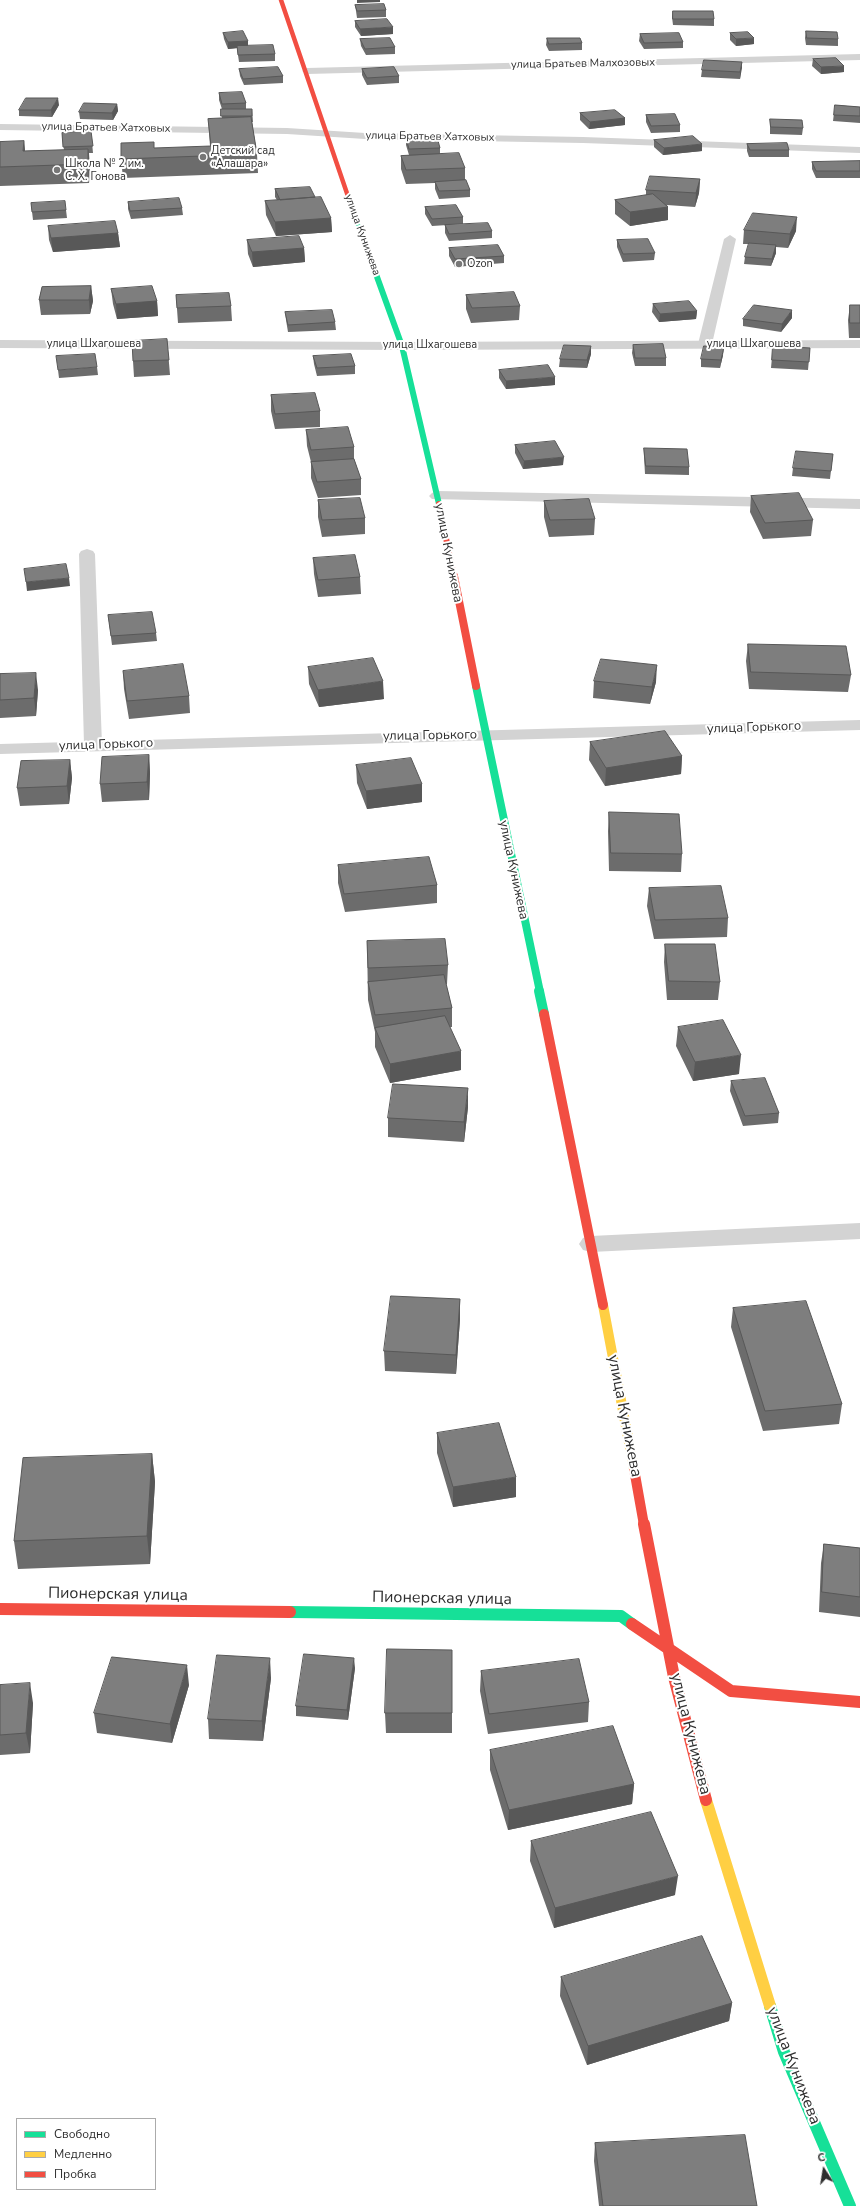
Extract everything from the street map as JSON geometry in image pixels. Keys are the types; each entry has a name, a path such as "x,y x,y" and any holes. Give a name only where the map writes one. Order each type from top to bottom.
{"street":[{"name":"улица Кунижева","path":"281,0 307,71 325,133 402,346 436,496 591,1244 668,1649 697,1771 784,2052 850,2206"},
{"name":"улица Братьев Малхозовых","path":"307,71 860,58"},
{"name":"улица Братьев Хатховых","path":"0,127 287,131 365,136 583,140 860,150"},
{"path":"705,344 730,239"},
{"name":"улица Шхагошева","path":"0,344 402,346 860,344"},
{"name":"улица Кунижева","path":"436,496 860,504"},
{"path":"87,554 93,745"},
{"name":"улица Горького","path":"0,749 93,745 860,725"},
{"path":"591,1244 860,1231"},
{"name":"Пионерская улица","path":"0,1609 621,1616 731,1691 860,1702"}],"building":[{"path":"384,4 386,10 357,11 355,5"},
{"path":"673,11 713,11 714,19 673,19"},
{"path":"387,19 393,27 360,29 355,21"},
{"path":"243,31 248,41 228,42 223,33"},
{"path":"806,31 837,32 838,39 807,38"},
{"path":"748,32 754,38 736,39 730,33"},
{"path":"679,33 683,42 644,43 640,34"},
{"path":"390,38 395,47 365,49 360,39"},
{"path":"547,38 580,38 582,43 549,44"},
{"path":"273,45 275,54 238,55 237,46"},
{"path":"836,58 844,66 821,67 813,59"},
{"path":"704,60 742,62 740,72 702,70"},
{"path":"278,67 283,76 243,79 239,69"},
{"path":"394,67 399,76 367,78 362,69"},
{"path":"242,92 246,103 222,104 219,93"},
{"path":"26,98 58,98 51,110 19,110"},
{"path":"84,103 117,104 112,113 79,112"},
{"path":"835,105 860,107 860,116 834,115"},
{"path":"221,109 252,109 252,116 221,116"},
{"path":"615,110 625,118 590,122 580,113"},
{"path":"675,114 680,125 651,126 646,115"},
{"path":"251,117 257,154 121,159 121,143 154,142 154,148 211,146 208,119"},
{"path":"770,119 802,120 803,128 771,127"},
{"path":"91,131 93,146 63,147 62,133"},
{"path":"693,136 702,144 664,148 654,140"},
{"path":"437,137 440,148 409,149 406,138"},
{"path":"24,141 23,151 88,149 88,164 0,167 0,142"},
{"path":"787,143 789,150 750,150 747,144"},
{"path":"459,153 465,168 406,170 401,156"},
{"path":"860,161 860,171 816,171 812,162"},
{"path":"650,176 700,179 696,193 646,190"},
{"path":"466,180 470,190 439,191 435,182"},
{"path":"310,187 315,197 280,200 275,189"},
{"path":"653,194 668,207 630,212 615,200"},
{"path":"321,197 331,218 275,222 265,201"},
{"path":"179,198 182,208 130,211 128,202"},
{"path":"65,201 66,210 32,212 31,203"},
{"path":"456,205 463,217 432,219 425,207"},
{"path":"753,213 797,217 790,234 744,230"},
{"path":"115,221 118,233 51,238 48,226"},
{"path":"488,223 492,231 449,234 445,225"},
{"path":"299,236 304,248 252,252 247,240"},
{"path":"648,239 655,253 623,254 617,240"},
{"path":"749,243 776,245 772,259 745,257"},
{"path":"498,245 504,256 455,259 449,248"},
{"path":"91,286 89,300 39,300 42,287"},
{"path":"152,286 157,301 116,304 111,289"},
{"path":"514,292 520,306 472,308 466,295"},
{"path":"229,293 231,306 177,308 176,295"},
{"path":"689,301 697,311 660,314 653,304"},
{"path":"754,305 792,310 782,324 743,319"},
{"path":"850,305 860,305 860,323 850,323"},
{"path":"332,310 335,322 288,325 285,312"},
{"path":"167,339 169,360 133,361 132,341"},
{"path":"663,344 666,358 635,358 633,345"},
{"path":"564,345 591,346 587,360 560,359"},
{"path":"704,346 724,347 721,360 701,359"},
{"path":"773,346 810,348 809,362 772,360"},
{"path":"95,354 97,367 58,370 56,356"},
{"path":"351,354 355,366 317,368 313,356"},
{"path":"548,365 555,377 506,381 499,370"},
{"path":"315,393 320,411 275,414 271,395"},
{"path":"348,427 354,447 311,450 306,430"},
{"path":"555,441 564,457 524,461 515,445"},
{"path":"644,448 687,449 689,467 646,466"},
{"path":"796,451 833,454 831,471 793,468"},
{"path":"354,459 361,479 317,482 311,462"},
{"path":"799,493 813,520 765,523 751,496"},
{"path":"360,498 365,518 322,520 318,500"},
{"path":"589,499 595,519 550,520 544,501"},
{"path":"355,555 360,577 318,580 313,558"},
{"path":"66,564 69,578 26,582 24,569"},
{"path":"152,612 156,633 111,636 108,615"},
{"path":"748,644 846,646 851,675 751,672"},
{"path":"373,658 383,681 318,690 308,667"},
{"path":"601,659 657,665 652,687 594,681"},
{"path":"183,664 189,696 127,701 123,671"},
{"path":"36,673 34,698 0,700 0,674"},
{"path":"665,731 682,756 606,768 590,742"},
{"path":"149,755 147,782 100,784 102,757"},
{"path":"411,758 422,784 366,791 356,765"},
{"path":"70,760 67,786 17,788 21,761"},
{"path":"609,812 679,814 682,854 611,853"},
{"path":"429,857 437,885 344,894 338,865"},
{"path":"721,886 728,918 655,920 649,888"},
{"path":"445,939 448,965 368,968 367,941"},
{"path":"665,944 715,944 720,982 669,981"},
{"path":"444,975 452,1008 375,1015 368,982"},
{"path":"445,1016 461,1051 390,1064 375,1028"},
{"path":"723,1020 741,1055 695,1062 678,1027"},
{"path":"765,1078 779,1113 745,1116 731,1081"},
{"path":"393,1084 468,1088 464,1122 388,1118"},
{"path":"391,1296 460,1299 456,1355 384,1351"},
{"path":"806,1301 842,1404 765,1411 733,1308"},
{"path":"499,1423 516,1477 453,1487 437,1433"},
{"path":"152,1454 147,1536 14,1541 23,1458"},
{"path":"824,1544 860,1548 860,1597 822,1592"},
{"path":"387,1649 452,1650 452,1713 385,1713"},
{"path":"304,1654 354,1658 347,1710 296,1706"},
{"path":"217,1655 270,1658 262,1721 208,1719"},
{"path":"112,1657 187,1665 170,1724 94,1713"},
{"path":"579,1659 589,1702 489,1714 481,1671"},
{"path":"30,1683 26,1733 0,1735 0,1685"},
{"path":"613,1726 634,1784 509,1810 490,1750"},
{"path":"651,1812 678,1876 555,1908 531,1841"},
{"path":"702,1936 732,2003 588,2046 561,1977"},
{"path":"745,2135 757,2206 603,2206 595,2143"}],"traffic: fast":[{"path":"352,208 402,346 439,504"},
{"path":"476,686 544,1014"},
{"path":"290,1612 621,1616 632,1624"},
{"path":"770,2006 784,2052 850,2206"}],"traffic: slow":[{"path":"603,1305 634,1469"},
{"path":"706,1800 770,2006"}],"traffic: jam":[{"path":"281,0 352,208"},
{"path":"439,504 476,686"},
{"path":"544,1014 603,1305"},
{"path":"634,1469 674,1677 694,1759 706,1800"},
{"path":"0,1609 290,1612"},
{"path":"632,1624 731,1691 860,1702"}],"place":[{"name":"Детский сад «Алашара»","path":"203,157"},
{"name":"Школа № 2 им. С. Х. Гонова","path":"57,170"},
{"name":"Ozon","path":"459,264"}]}
